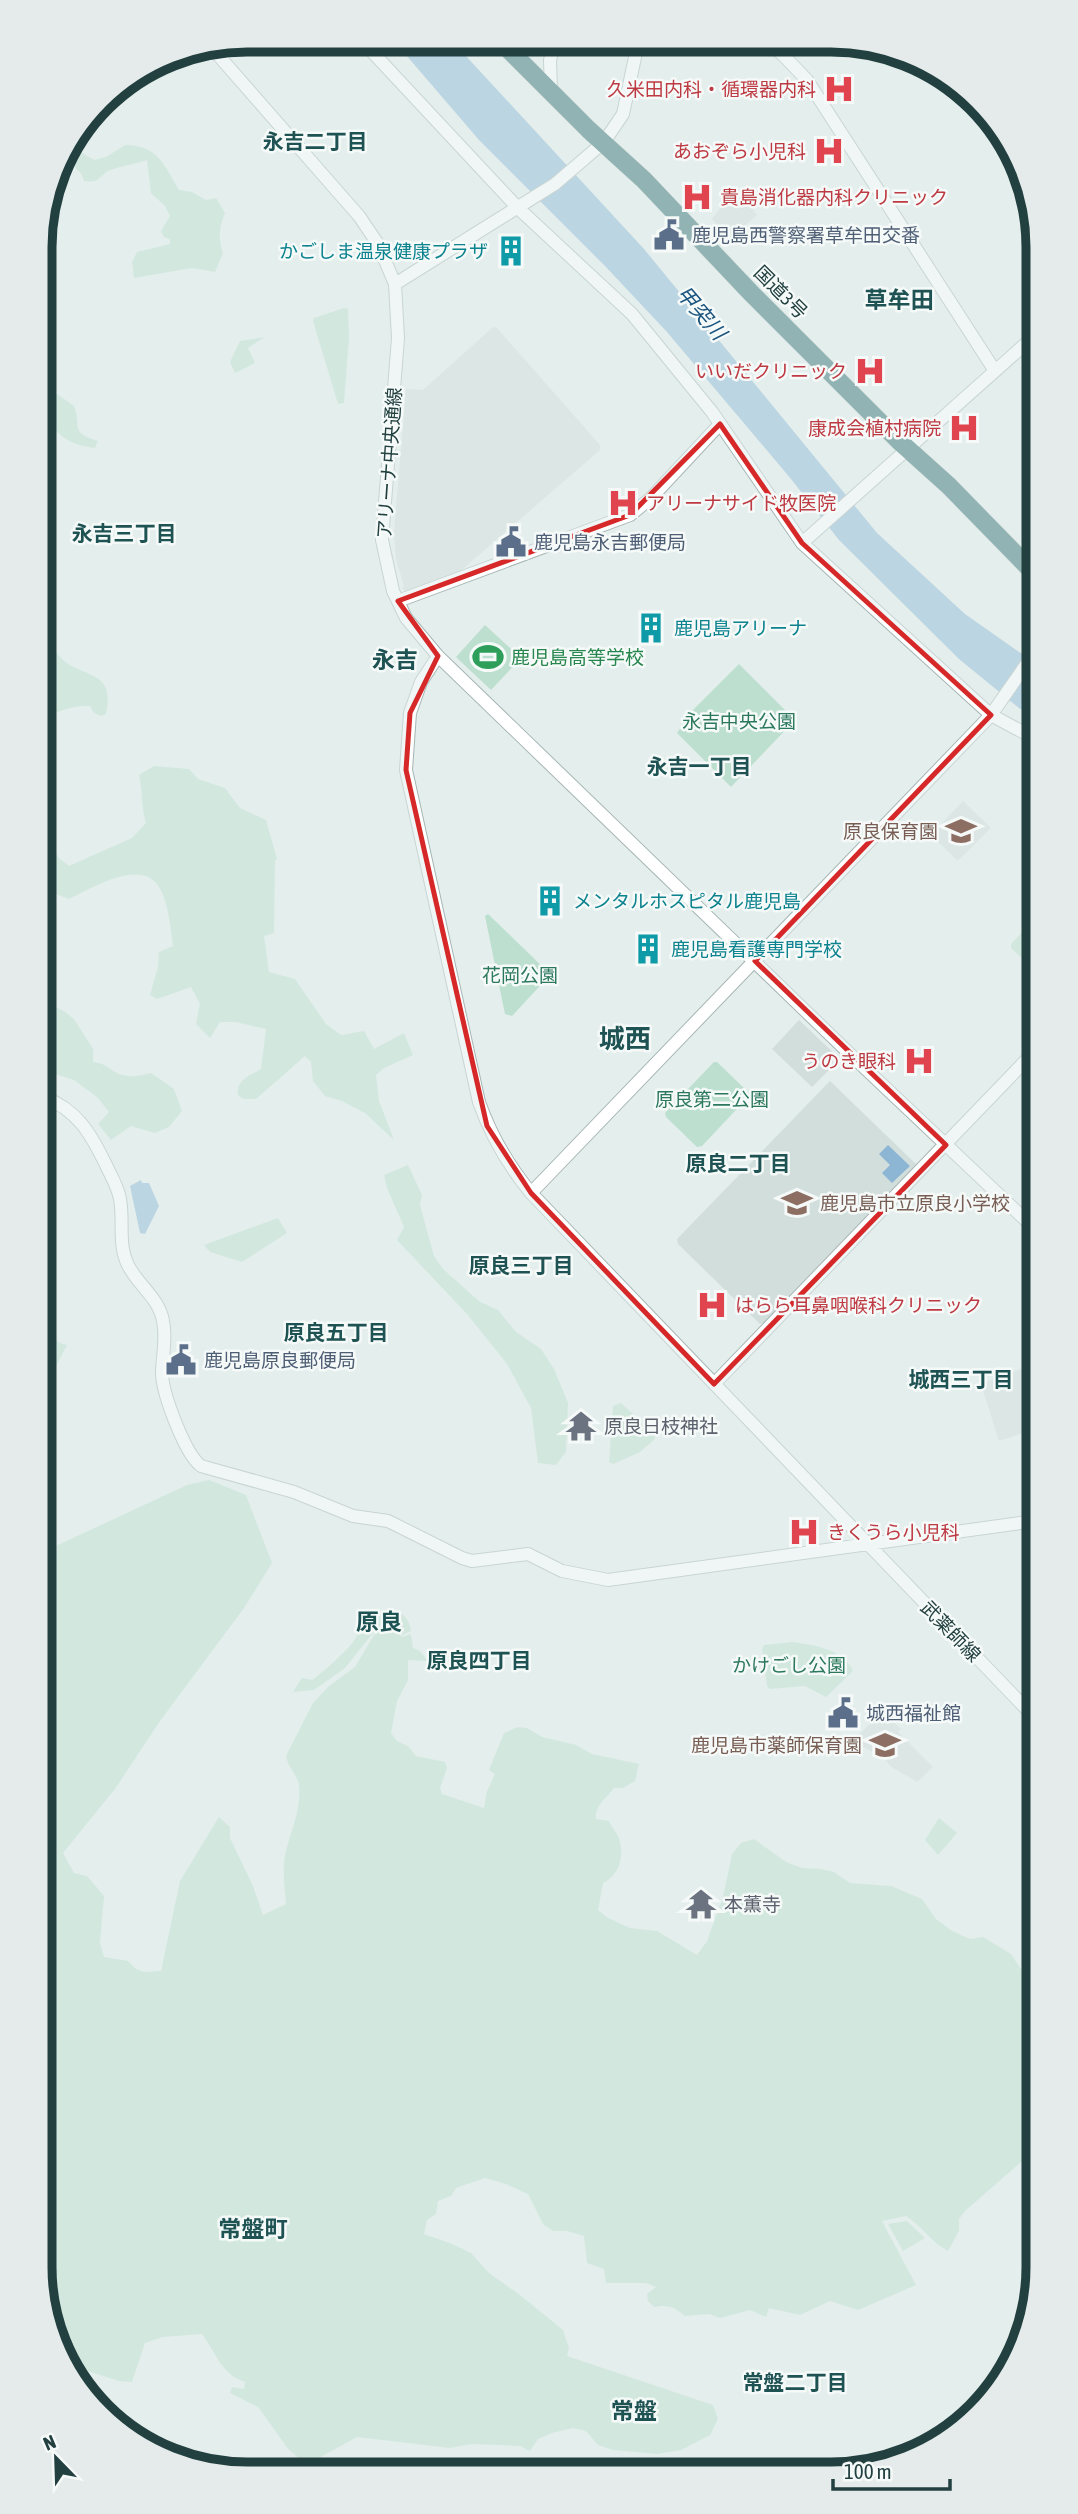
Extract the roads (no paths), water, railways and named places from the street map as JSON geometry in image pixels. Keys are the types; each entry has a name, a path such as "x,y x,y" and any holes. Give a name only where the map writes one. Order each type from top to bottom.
{"highway":[{"name":"国道3号","path":"514,53 607,138 752,294 1026,550"},
{"name":"国道3号","path":"525,53 551,84"},
{"name":"国道3号","path":"912,445 1026,565"}],"street":[{"path":"551,84 552,52"},
{"path":"395,284 522,205 581,163 607,138 623,114 636,52"},
{"path":"779,52 807,80 995,370"},
{"path":"373,53 632,314 669,357 805,541 994,711 1026,733"},
{"name":"アリーナ中央通線","path":"218,55 359,216 378,244 395,284 398,338 382,524 387,569 398,601 415,630 438,656 1026,1220"},
{"path":"805,541 1026,343"},
{"path":"398,601 630,515 652,498 720,424"},
{"name":"武薬師線","path":"438,656 421,682 410,713 407,741 408,781 479,1102 495,1142 531,1193 1025,1708"},
{"path":"531,1193 994,711 1026,665"},
{"path":"714,1384 1026,1062"},
{"path":"53,1100 70,1111 91,1134 116,1186 120,1200 126,1262 154,1300 161,1315 164,1334 162,1377 183,1437 192,1456 201,1466 294,1492 353,1516 388,1521 472,1561 528,1554 562,1571 596,1578 628,1577 1025,1522"}],"water":[{"path":"404,53 463,53 644,249 877,533 965,614 1026,657 1026,712 959,659 839,540 667,332 479,140"},
{"path":"888,1145 910,1166 892,1183 882,1173 890,1165 879,1154"},
{"path":"141,1180 142,1183 149,1183 159,1206 145,1234 140,1233 130,1186"}],"place":[{"name":"久米田内科・循環器内科","path":"839,89"},
{"name":"あおぞら小児科","path":"829,151"},
{"name":"貴島消化器内科クリニック","path":"697,197"},
{"name":"鹿児島西警察署草牟田交番","path":"669,235"},
{"name":"かごしま温泉健康プラザ","path":"511,251"},
{"name":"いいだクリニック","path":"870,371"},
{"name":"康成会植村病院","path":"964,428"},
{"name":"アリーナサイド牧医院","path":"623,503"},
{"name":"鹿児島永吉郵便局","path":"511,542"},
{"name":"鹿児島アリーナ","path":"651,628"},
{"name":"鹿児島高等学校","path":"488,657"},
{"name":"原良保育園","path":"961,831"},
{"name":"メンタルホスピタル鹿児島","path":"550,901"},
{"name":"鹿児島看護専門学校","path":"648,949"},
{"name":"うのき眼科","path":"919,1061"},
{"name":"鹿児島市立原良小学校","path":"797,1203"},
{"name":"はらら耳鼻咽喉科クリニック","path":"712,1305"},
{"name":"鹿児島原良郵便局","path":"181,1360"},
{"name":"原良日枝神社","path":"581,1426"},
{"name":"きくうら小児科","path":"804,1532"},
{"name":"城西福祉館","path":"843,1713"},
{"name":"鹿児島市薬師保育園","path":"885,1745"},
{"name":"本薫寺","path":"701,1904"}],"district":[{"name":"永吉二丁目","path":"315,142"},
{"name":"草牟田","path":"899,300"},
{"name":"永吉三丁目","path":"124,534"},
{"name":"永吉","path":"395,660"},
{"name":"永吉一丁目","path":"699,767"},
{"name":"城西","path":"625,1039"},
{"name":"原良二丁目","path":"738,1164"},
{"name":"原良三丁目","path":"521,1266"},
{"name":"原良五丁目","path":"336,1333"},
{"name":"城西三丁目","path":"961,1380"},
{"name":"原良","path":"379,1622"},
{"name":"原良四丁目","path":"479,1661"},
{"name":"常盤町","path":"253,2229"},
{"name":"常盤二丁目","path":"795,2383"},
{"name":"常盤","path":"634,2411"}],"water label":[{"name":"甲突川","path":"701,313"}],"park label":[{"name":"永吉中央公園","path":"739,721"},
{"name":"花岡公園","path":"520,975"},
{"name":"原良第二公園","path":"712,1099"},
{"name":"かけごし公園","path":"789,1665"}]}
